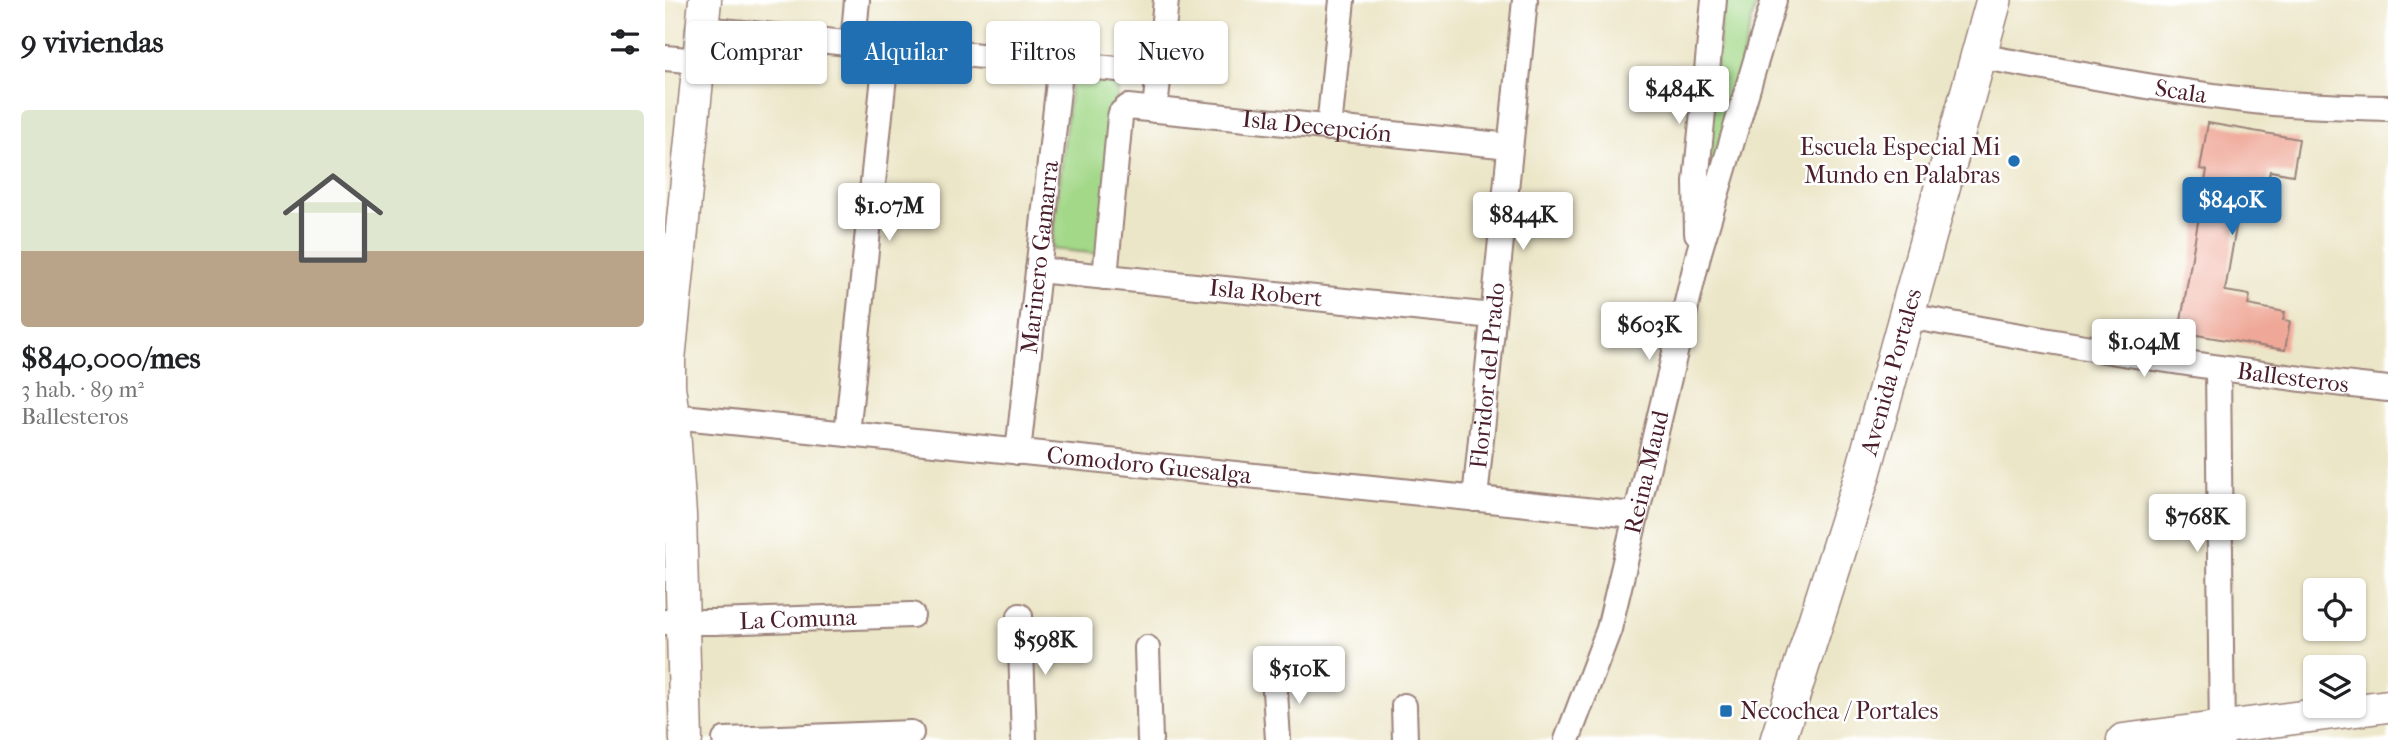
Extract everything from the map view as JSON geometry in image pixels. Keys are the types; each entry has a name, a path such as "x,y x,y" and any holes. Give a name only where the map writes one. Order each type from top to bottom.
{"main road":[{"name":"Avenida Portales","path":"1778,740 1863,473 1994,0"}],"street":[{"path":"855,21 857,0"},
{"path":"1164,21 1166,0"},
{"path":"1329,128 1342,0"},
{"name":"Floridor del Prado","path":"1475,499 1525,0"},
{"path":"1699,252 1696,182 1714,0"},
{"name":"Reina Maud","path":"1567,740 1609,629 1699,252 1774,0"},
{"path":"703,15 841,42"},
{"name":"Scala","path":"1978,55 2149,87 2254,102 2388,108"},
{"path":"665,58 686,60"},
{"path":"686,740 674,622 669,360 673,231 695,84"},
{"path":"847,434 883,84"},
{"name":"Marinero Gamarra","path":"1018,452 1059,84"},
{"path":"1155,110 1158,84"},
{"name":"Isla Decepción","path":"1105,277 1120,117 1124,109 1131,107 1510,146"},
{"name":"Isla Robert","path":"1038,270 1493,316"},
{"name":"Ballesteros","path":"1907,316 2218,368 2388,389"},
{"path":"2218,368 2222,734"},
{"name":"Comodoro Guesalga","path":"669,413 847,434 1635,515"},
{"name":"La Comuna","path":"674,622 912,615"},
{"path":"1020,616 1024,740"},
{"path":"1147,648 1150,740"},
{"path":"1275,675 1278,740"},
{"path":"1404,706 1405,740"},
{"path":"2123,740 2222,734 2388,706"},
{"path":"725,740 911,733"}],"green space":[{"path":"1723,0 1757,0 1711,182 1705,174"},
{"path":"1100,78 1114,79 1114,84 1119,84 1100,254 1052,249 1071,84 1100,84"}],"building":[{"path":"2208,123 2299,139 2293,175 2270,171 2267,185 2244,181 2225,291 2250,295 2248,305 2285,312 2283,320 2290,321 2285,350 2179,332 2207,170 2200,169"}],"place":[{"name":"Escuela Especial Mi Mundo en Palabras","path":"2014,161"},
{"name":"Necochea / Portales","path":"1726,711"}]}
